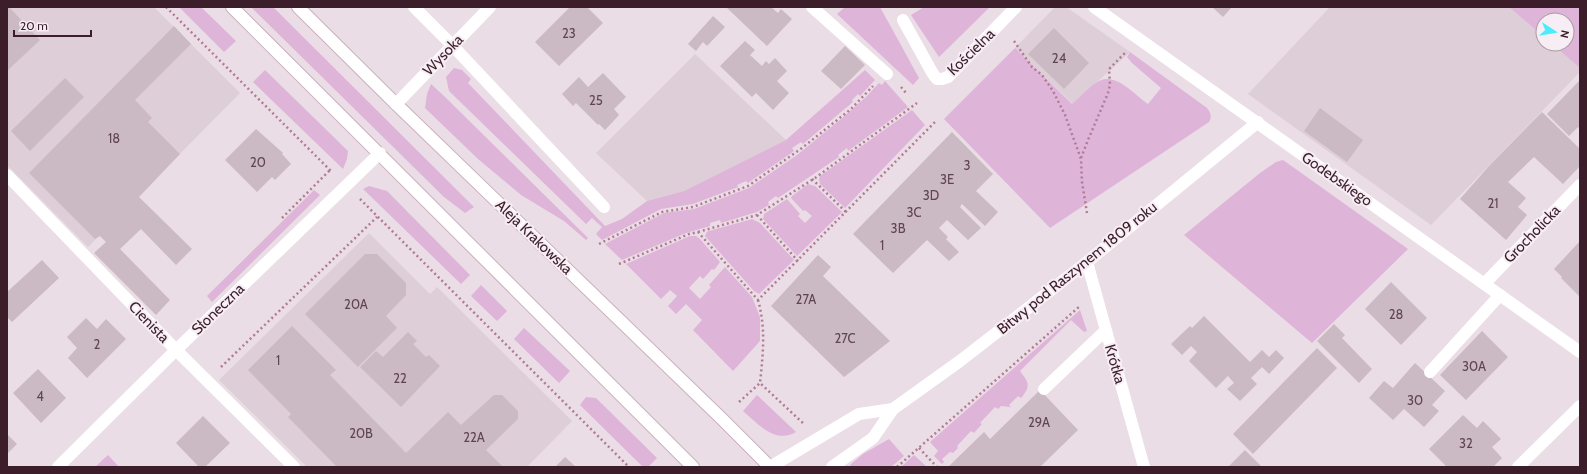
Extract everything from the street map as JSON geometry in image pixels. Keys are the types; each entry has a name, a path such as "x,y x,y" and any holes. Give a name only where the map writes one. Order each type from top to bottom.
{"street":[{"path":"232,7 693,467"},
{"name":"Aleja Krakowska","path":"298,7 396,104 722,418 770,467"},
{"path":"414,7 452,45 604,207"},
{"name":"Wysoka","path":"396,104 490,7"},
{"path":"812,7 886,73"},
{"name":"Kościelna","path":"903,20 933,74 937,78 942,79 948,77 1016,7"},
{"name":"Godebskiego","path":"1094,7 1580,352"},
{"name":"Bitwy pod Raszynem 1809 roku","path":"832,467 873,438 893,409 960,361 1087,262 1258,122"},
{"name":"Słoneczna","path":"58,467 176,350 380,153"},
{"name":"Cienista","path":"7,175 176,350 294,467"},
{"name":"Grocholicka","path":"1484,284 1580,184"},
{"name":"Krótka","path":"1087,262 1144,467"},
{"path":"1430,372 1500,295"},
{"path":"1044,389 1106,330"},
{"path":"1518,467 1580,406"},
{"name":"Bitwy pod Raszynem 1809 roku","path":"770,467 859,414 893,409"}],"path":[{"path":"166,7 333,174"},
{"path":"1014,41 1032,67 1042,75 1053,91 1065,115 1081,160 1082,182 1087,213"},
{"path":"1081,160 1108,93 1110,85 1109,69 1129,49"},
{"path":"599,244 662,212 693,207 748,186 802,148 851,108 886,73"},
{"path":"619,264 689,234 757,215 812,179 917,103"},
{"path":"758,300 935,122"},
{"path":"812,179 846,212"},
{"path":"355,194 629,467"},
{"path":"757,215 798,260"},
{"path":"216,372 377,217"},
{"path":"698,232 758,300 762,315 764,340 760,383 739,402"},
{"path":"897,467 1082,305"},
{"path":"760,383 807,426"},
{"path":"918,448 937,467"}],"shaded area":[{"path":"7,7 154,7 240,93 88,247 7,165"},
{"path":"179,7 201,7 236,41 224,52"},
{"path":"251,7 273,7 474,207 465,213 444,197"},
{"path":"845,7 880,7 919,78 913,85 837,14"},
{"path":"924,7 990,7 939,57 911,15"},
{"path":"1055,7 1066,7 1130,52 1073,104 1015,48"},
{"path":"1330,7 1509,7 1535,29 1535,52 1561,52 1580,68 1580,72 1431,225 1248,94"},
{"path":"1509,7 1580,7 1580,68 1561,52 1575,52 1575,12 1535,12 1535,29"},
{"path":"1015,48 1072,104 1092,86 1105,79 1119,82 1148,104 1161,88 1132,63 1127,57 1130,52 1207,108 1211,118 1209,122 1050,228 944,119"},
{"path":"695,54 786,140 684,191 647,201 596,153"},
{"path":"454,68 462,70 471,79 468,83 605,226 622,219 647,201 684,191 786,140 865,70 875,80 860,96 858,94 852,100 853,102 803,144 801,142 792,148 794,151 748,183 746,181 737,185 738,187 693,204 661,209 602,240 596,234 602,227 592,218 586,224 449,91 446,77"},
{"path":"265,70 348,151 343,169 253,82"},
{"path":"885,81 908,107 848,151 847,148 838,155 839,157 778,198 776,196 768,202 769,205 757,212 721,223 720,220 710,223 710,226 686,233 622,260 605,244 664,213 694,209 749,188 797,155 841,119 866,97 879,83 882,85"},
{"path":"431,84 588,238 586,240 564,221 521,195 478,159 425,108 427,94"},
{"path":"912,110 925,125 845,208 820,184 820,176"},
{"path":"1283,160 1408,249 1312,343 1184,235 1260,173 1276,162"},
{"path":"808,184 815,186 842,212 797,256 763,219 764,214 787,199 800,214 798,216 805,223 812,216 805,210 803,211 791,198"},
{"path":"369,186 387,191 470,275 461,284 363,189"},
{"path":"314,190 320,195 212,302 207,296"},
{"path":"752,219 760,223 794,260 759,294 754,291 705,236 709,231"},
{"path":"369,233 430,294 437,287 572,421 527,467 307,467 219,380"},
{"path":"690,236 696,236 700,239 720,262 714,270 712,269 703,279 700,276 689,288 700,299 711,287 709,285 725,267 752,297 760,317 760,341 733,371 693,330 702,320 686,304 676,314 668,306 677,296 670,290 661,299 626,264"},
{"path":"481,285 507,311 497,321 471,296"},
{"path":"1080,310 1087,331 1084,332 1071,320 1020,371 1028,384 1021,398 1018,396 1009,405 1011,407 1001,406 998,409 995,407 980,423 982,424 974,433 971,431 957,446 958,448 953,453 950,452 942,459 944,462 942,464 934,456 938,451 930,442"},
{"path":"524,328 570,371 559,383 514,339"},
{"path":"757,395 796,432 781,436 774,434 761,427 743,411"},
{"path":"586,397 596,398 657,458 648,467 643,467 580,405"},
{"path":"889,439 904,456 891,467 852,467 850,465 863,454"},
{"path":"108,455 119,467 95,467"},
{"path":"914,455 927,467 901,467"}],"building":[{"path":"7,7 9,7 40,40 8,70 7,68"},
{"path":"570,7 587,7 603,23 559,66 535,42"},
{"path":"726,7 771,7 778,13 781,9 792,19 767,46"},
{"path":"1212,7 1232,7 1223,17"},
{"path":"713,16 725,27 707,46 703,42 696,51 688,44"},
{"path":"174,26 191,44 135,100 152,118 148,122 180,154 139,197 192,249 176,265 141,229 120,249 170,300 156,315 94,253 106,242 100,236 95,239 29,173"},
{"path":"1054,28 1089,63 1064,89 1028,54"},
{"path":"745,41 755,50 750,55 762,66 766,61 769,64 775,58 787,71 777,81 789,93 773,110 756,93 752,97 720,66"},
{"path":"845,46 865,65 841,89 821,71"},
{"path":"603,73 626,97 614,109 619,115 605,130 576,103 573,106 562,94 579,77 588,87"},
{"path":"65,78 84,97 30,151 11,131"},
{"path":"1580,80 1580,129 1578,127 1569,136 1547,114"},
{"path":"1320,108 1363,140 1347,162 1304,131"},
{"path":"1542,112 1580,149 1580,166 1563,184 1534,157 1508,182 1526,198 1518,207 1527,215 1506,240 1460,199 1489,166"},
{"path":"256,129 283,153 282,154 291,164 275,180 272,177 257,192 225,160"},
{"path":"952,132 993,174 976,191 998,212 985,226 962,204 960,207 981,228 968,240 947,220 939,228 948,237 946,239 959,252 949,261 927,240 893,273 853,234"},
{"path":"1580,241 1580,297 1554,269"},
{"path":"365,254 377,254 406,283 406,295 386,316 397,328 358,367 305,314"},
{"path":"818,255 831,267 823,276 890,341 844,377 771,306"},
{"path":"42,260 59,278 12,322 7,317 7,292"},
{"path":"1391,282 1427,318 1401,345 1365,309"},
{"path":"1204,316 1250,362 1262,350 1269,357 1276,350 1284,358 1269,374 1262,367 1251,378 1257,384 1240,401 1227,389 1234,383 1228,376 1216,388 1189,361 1197,352 1191,346 1182,355 1171,344 1190,326 1192,328"},
{"path":"86,318 97,329 106,319 126,339 87,378 68,358 77,348 67,337"},
{"path":"1334,324 1345,335 1342,338 1372,369 1359,383 1317,341"},
{"path":"292,326 336,370 330,375 406,453 448,412 461,425 494,395 502,395 518,411 518,419 486,450 503,467 337,467 288,417 291,414 248,370"},
{"path":"1482,331 1508,357 1466,400 1440,375"},
{"path":"408,332 417,341 413,344 426,357 429,355 440,366 401,407 360,367 376,351 383,357"},
{"path":"1317,348 1337,368 1253,454 1233,434"},
{"path":"1415,363 1445,391 1432,405 1439,411 1424,427 1404,409 1393,420 1369,398 1384,381 1393,388"},
{"path":"38,369 66,398 41,423 13,393"},
{"path":"1040,390 1078,430 1040,467 948,467 984,432 990,439"},
{"path":"1463,415 1477,428 1483,421 1501,439 1492,447 1502,458 1493,467 1447,467 1429,449"},
{"path":"203,416 230,443 205,467 199,467 176,443"},
{"path":"7,434 17,444 7,454"},
{"path":"1245,450 1262,467 1228,467"},
{"path":"565,457 576,467 555,467"}]}
